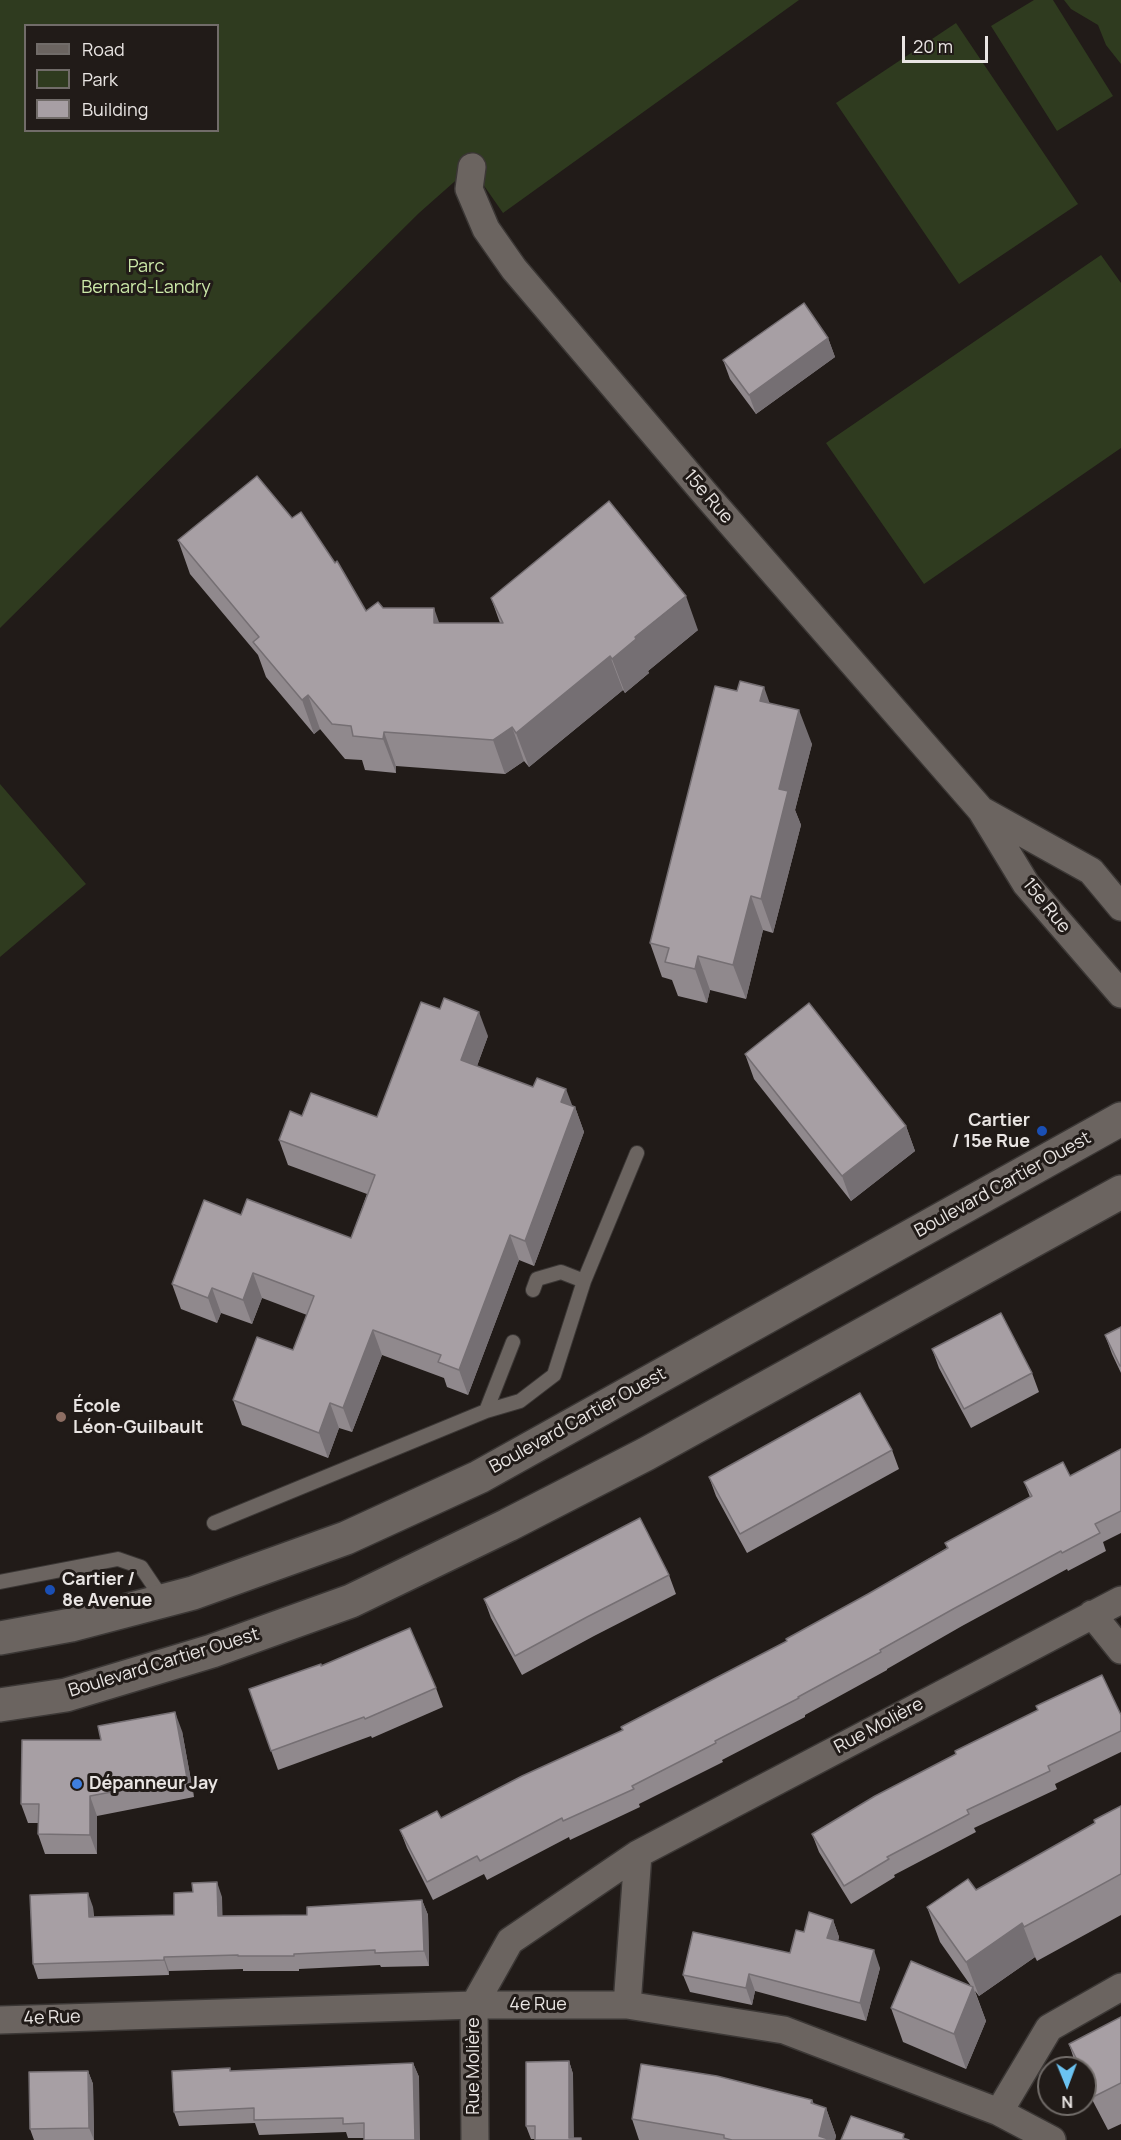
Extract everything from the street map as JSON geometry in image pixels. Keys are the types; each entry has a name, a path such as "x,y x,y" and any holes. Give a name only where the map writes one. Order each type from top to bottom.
{"street":[{"name":"15e Rue","path":"472,167 469,189 486,229 514,269 706,496 981,810 1026,884 1121,994"},
{"name":"15e Rue","path":"981,810 1090,871 1121,907"},
{"name":"Boulevard Cartier Ouest","path":"0,1638 71,1625 193,1593 346,1538 478,1477 1121,1119"},
{"name":"Boulevard Cartier Ouest","path":"0,1705 66,1695 212,1651 351,1601 499,1530 646,1454 1121,1192"},
{"name":"Rue Molière","path":"475,2140 474,2005 510,1941 638,1854 1121,1600"},
{"path":"1092,1614 1121,1650"},
{"path":"627,2005 638,1854"},
{"path":"999,2112 1049,2028 1121,1987"},
{"name":"4e Rue","path":"0,2020 474,2005 627,2005 784,2030 999,2112 1052,2140"}],"lane":[{"path":"214,1523 486,1411 520,1401 554,1375 584,1281 636,1153"},
{"path":"532,1290 537,1279 561,1272 584,1281"},
{"path":"486,1411 513,1342"},
{"path":"0,1582 118,1559 141,1567 164,1601"}],"green space":[{"name":"Parc Bernard-Landry","path":"0,0 799,0 503,213 471,167 419,213 0,628"},
{"path":"1034,0 1053,0 1113,96 1057,131 991,26"},
{"path":"1064,0 1121,0 1121,64 1106,45 1098,25 1071,9"},
{"path":"956,23 1078,204 959,284 836,103"},
{"path":"1101,255 1121,283 1121,448 924,584 826,443"},
{"path":"0,784 86,884 0,957"}],"building":[{"path":"804,303 828,338 749,395 723,360"},
{"path":"257,476 292,518 301,512 335,563 337,561 366,611 378,602 383,608 434,608 434,623 503,623 491,598 609,501 686,596 635,637 636,639 612,659 610,656 516,733 512,727 493,740 384,732 383,739 353,736 351,726 332,724 308,695 302,700 253,642 259,637 178,540"},
{"path":"740,681 764,687 760,701 799,710 779,789 788,791 761,899 751,896 733,965 698,956 695,969 665,962 669,948 650,943 715,686 737,691"},
{"path":"444,998 479,1012 461,1060 533,1087 537,1078 566,1089 561,1102 575,1107 525,1241 510,1235 459,1370 438,1362 441,1355 373,1330 343,1408 330,1403 319,1433 233,1400 257,1337 293,1350 314,1296 253,1273 243,1300 212,1288 208,1298 172,1284 204,1200 241,1215 247,1199 351,1238 375,1175 279,1140 290,1111 302,1116 311,1093 377,1117 421,1002 440,1009"},
{"path":"809,1003 906,1126 842,1176 745,1054"},
{"path":"1001,1313 1032,1373 964,1409 932,1349"},
{"path":"1121,1327 1121,1366 1120,1366 1105,1335"},
{"path":"860,1393 892,1450 740,1534 709,1477"},
{"path":"1121,1449 1121,1511 1095,1524 1100,1533 1062,1553 1061,1551 955,1608 799,1698 632,1786 634,1789 563,1821 562,1818 480,1861 477,1856 427,1882 400,1830 437,1811 441,1818 522,1776 623,1730 621,1727 787,1641 786,1639 948,1548 945,1543 1032,1496 1024,1482 1063,1462 1070,1476"},
{"path":"640,1518 669,1575 515,1656 484,1599"},
{"path":"410,1628 436,1688 365,1719 364,1717 271,1751 249,1689 321,1664 321,1666"},
{"path":"1102,1675 1121,1715 1121,1731 1048,1766 1050,1771 967,1810 969,1814 887,1857 889,1859 844,1886 812,1834 875,1796 956,1754 955,1751 1038,1710 1036,1706"},
{"path":"175,1712 187,1778 90,1796 90,1835 38,1834 39,1804 21,1804 22,1740 101,1740 98,1726"},
{"path":"1121,1806 1121,1874 1024,1927 1022,1923 966,1962 927,1907 968,1879 976,1890"},
{"path":"217,1882 218,1916 307,1915 307,1907 422,1900 424,1951 375,1953 375,1950 294,1954 294,1956 164,1957 164,1960 33,1964 30,1895 88,1893 89,1917 174,1915 174,1893 193,1892 192,1883"},
{"path":"809,1912 833,1920 827,1938 874,1950 860,2003 749,1974 746,1988 683,1975 693,1932 790,1953 796,1930 804,1932"},
{"path":"911,1961 973,1987 954,2034 891,2008"},
{"path":"1121,2017 1121,2083 1097,2095 1097,2056 1075,2056 1069,2044"},
{"path":"569,2061 569,2138 581,2138 581,2140 535,2140 535,2126 526,2126 526,2062"},
{"path":"413,2063 415,2140 364,2140 364,2123 343,2124 343,2118 254,2120 254,2108 174,2112 172,2071 230,2068 230,2071"},
{"path":"641,2064 717,2076 812,2100 811,2103 826,2108 819,2136 831,2140 732,2140 724,2138 724,2135 632,2119"},
{"path":"88,2071 89,2128 30,2129 29,2072"},
{"path":"851,2116 904,2134 903,2138 909,2140 841,2140"}],"place":[{"name":"Cartier / 15e Rue","path":"1042,1131"},
{"name":"École Léon-Guilbault","path":"61,1417"},
{"name":"Cartier / 8e Avenue","path":"50,1590"},
{"name":"Dépanneur Jay","path":"77,1784"}]}
